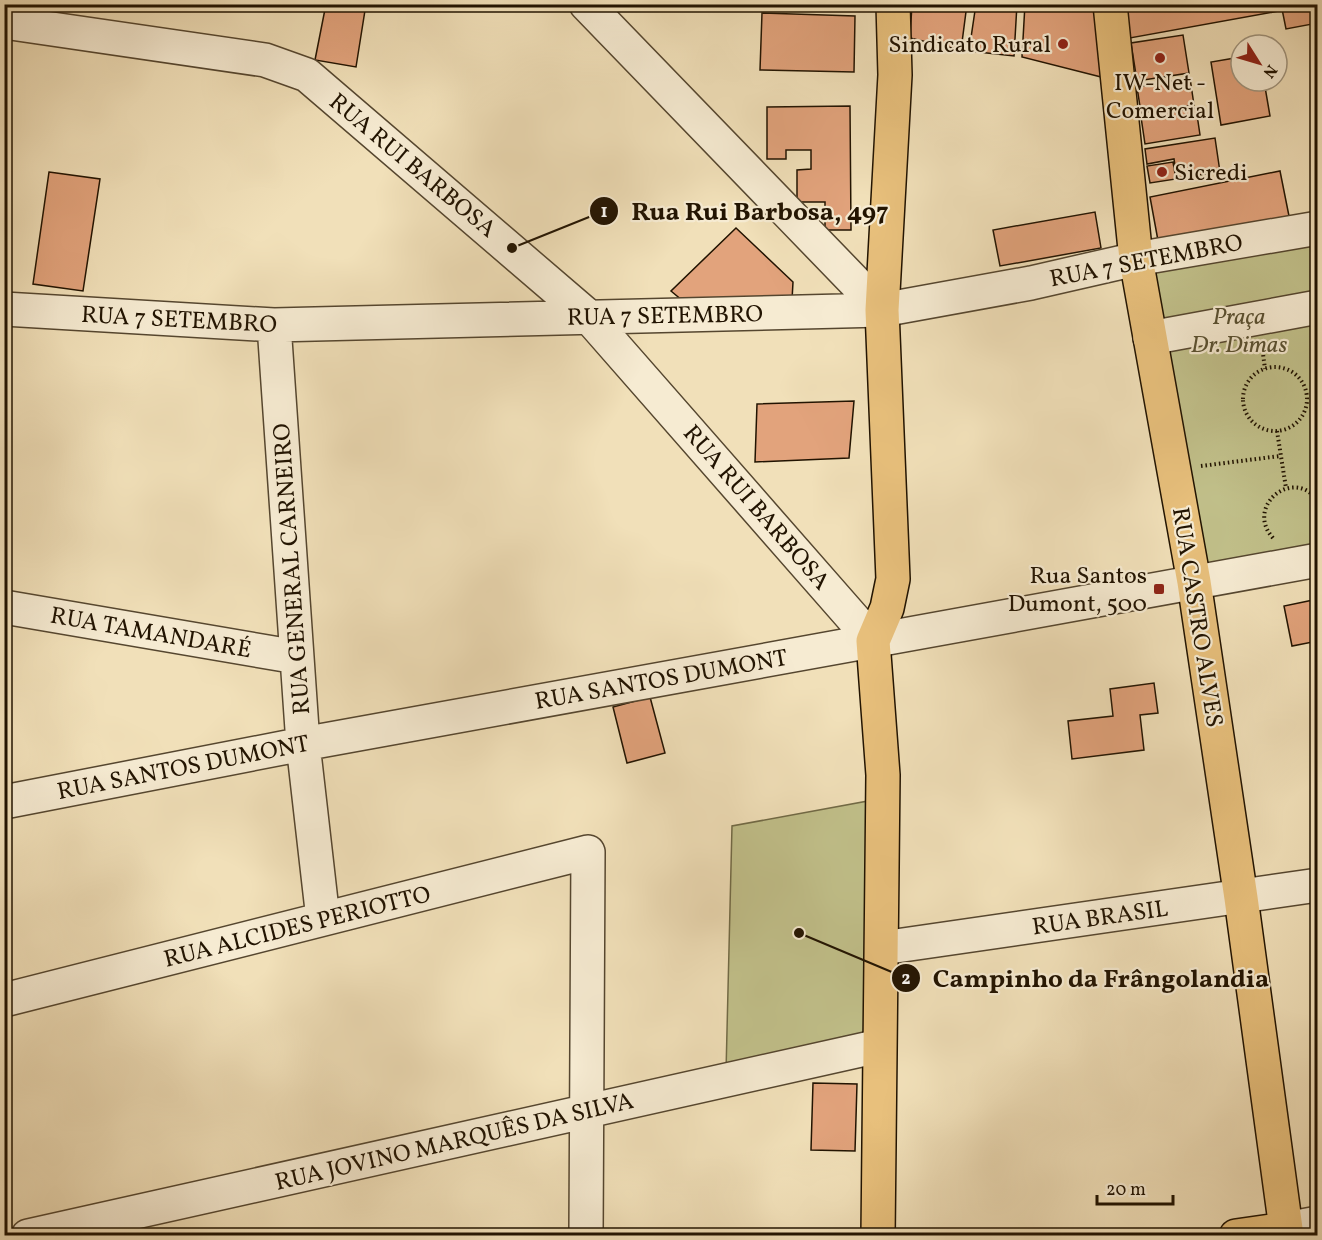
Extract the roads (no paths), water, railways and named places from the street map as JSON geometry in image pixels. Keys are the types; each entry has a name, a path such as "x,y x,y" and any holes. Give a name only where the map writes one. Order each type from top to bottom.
{"main road":[{"path":"878,1236 883,775 873,641 887,608 894,579 882,310 895,75 894,4"},
{"name":"RUA CASTRO ALVES","path":"1110,4 1136,259 1194,582 1241,898 1286,1229"},
{"path":"1236,1236 1286,1229"}],"street":[{"path":"586,4 882,310"},
{"name":"RUA RUI BARBOSA","path":"4,22 266,60 307,75 589,317 873,641"},
{"name":"RUA 7 SETEMBRO","path":"4,309 274,325 882,310 1031,283 1136,259 1317,228"},
{"path":"1150,338 1317,307"},
{"name":"RUA GENERAL CARNEIRO","path":"274,325 303,744 323,919"},
{"name":"RUA SANTOS DUMONT","path":"4,802 303,744 1317,560"},
{"name":"RUA TAMANDARÉ","path":"4,607 297,657"},
{"name":"RUA ALCIDES PERIOTTO","path":"4,1000 588,852 586,1112"},
{"name":"RUA BRASIL","path":"882,948 1241,898 1317,885"},
{"name":"RUA JOVINO MARQUÊS DA SILVA","path":"28,1236 879,1046"},
{"path":"586,1112 586,1236"},
{"path":"1286,1229 1317,1223"}],"place":[{"name":"Sindicato Rural","path":"1063,44"},
{"name":"IW-Net - Comercial","path":"1160,58"},
{"name":"Sicredi","path":"1162,172"},
{"name":"Rua Rui Barbosa, 497","path":"512,248"},
{"name":"Rua Santos Dumont, 500","path":"1159,589"},
{"name":"Campinho da Frângolandia","path":"799,933"}],"park label":[{"name":"Praça Dr. Dimas","path":"1239,330"}]}
